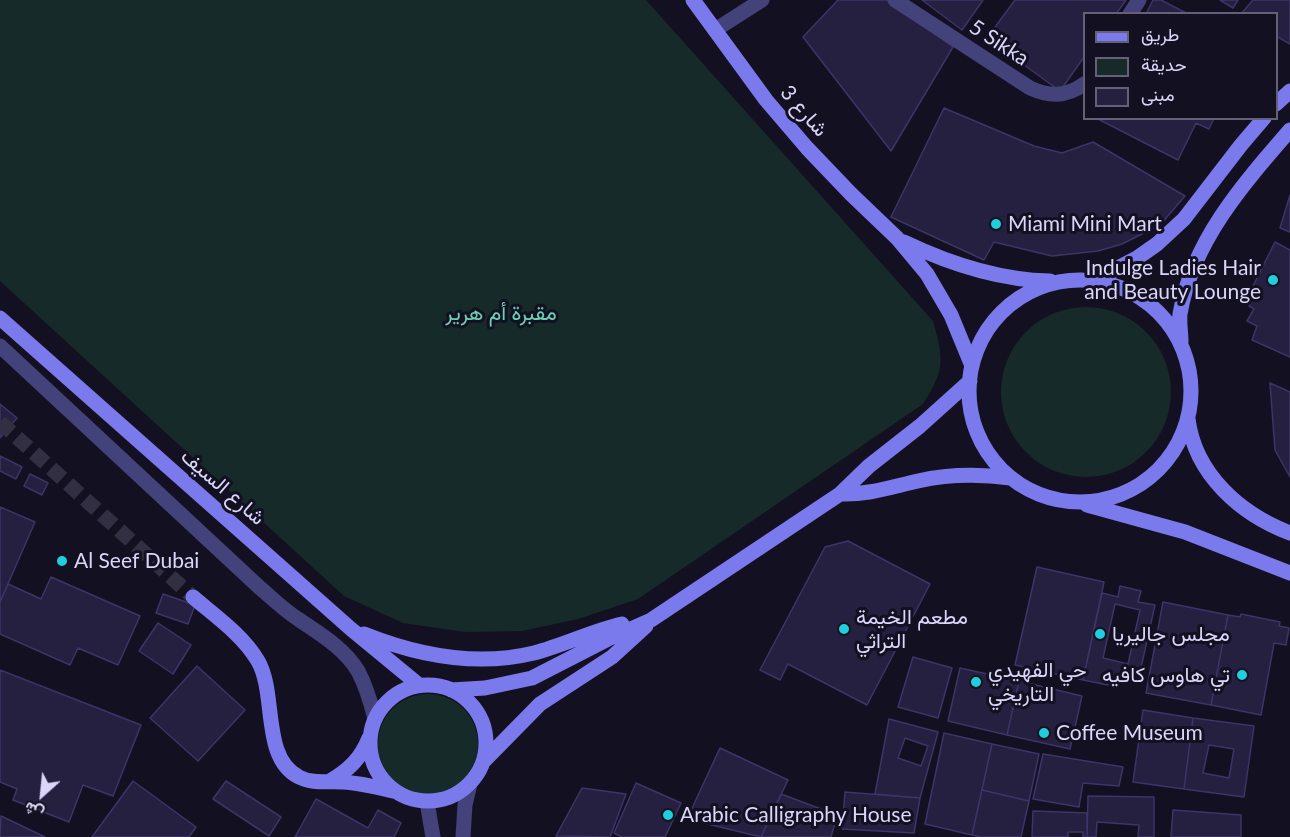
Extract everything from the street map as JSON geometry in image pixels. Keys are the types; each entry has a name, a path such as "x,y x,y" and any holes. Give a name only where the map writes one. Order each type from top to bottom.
{"street":[{"name":"شارع 3","path":"693,0 766,100 807,148 897,238 927,274 951,315 972,366"},
{"path":"715,30 762,0"},
{"name":"5 Sikka","path":"895,0 1044,95 1059,96 1074,92 1083,85"},
{"path":"1278,102 1290,91"},
{"path":"1093,281 1137,258 1184,219 1262,120"},
{"path":"1076,502 1106,499 1134,489 1158,471 1177,447 1188,419 1192,394 1181,345 1180,316 1194,264 1227,208 1290,130"},
{"name":"شارع 3","path":"897,238 925,252 987,273 1035,281 1062,282"},
{"path":"1181,345 1166,321 1145,301 1120,288 1093,281 1062,282 1031,291 1004,310 984,335 969,381 974,425 983,445 996,463 1011,478 1038,494 1185,532 1290,573"},
{"name":"شارع السيف","path":"0,318 351,629 420,685"},
{"path":"0,346 259,587 297,618 330,640 347,656 365,686 375,719"},
{"path":"483,762 540,704 612,657 651,620 840,494 869,466 920,426 969,381"},
{"path":"1188,419 1190,436 1198,455 1223,490 1239,506 1257,518 1290,533"},
{"path":"840,494 860,495 951,476 982,475 1011,478"},
{"path":"193,597 241,639 258,661 267,687 277,753 286,767 298,777 314,782 363,784 395,792 413,800 428,802 443,800 458,794 478,774 483,762 486,738 483,723 475,709 451,690 435,685 420,685 395,695 385,703 375,719 365,748 354,763 330,781"},
{"path":"351,629 395,646 436,656 471,660 505,659 536,652 620,624 651,620"},
{"path":"451,690 485,688 532,678 651,620"},
{"path":"370,736 371,755 378,772 395,792"},
{"path":"463,837 465,805 470,784"},
{"path":"428,802 433,837"}],"green space":[{"name":"مقبرة أم هرير","path":"0,0 646,0 933,321 939,346 939,373 923,404 638,599 578,619 522,631 465,632 403,623 344,596 0,281"},
{"path":"1086,307 1118,314 1133,321 1146,332 1157,345 1164,360 1171,392 1164,424 1157,439 1146,452 1133,463 1118,470 1086,477 1054,470 1039,463 1026,452 1015,439 1008,424 1001,392 1008,360 1015,345 1026,332 1039,321 1054,314"},
{"path":"428,694 447,698 463,709 474,725 478,744 474,763 463,779 447,790 428,794 409,790 393,779 382,763 378,744 382,725 393,709 409,698"}],"building":[{"path":"838,0 887,0 953,47 891,151 803,37"},
{"path":"922,0 983,0 962,30"},
{"path":"1015,0 1126,0 1117,12 1083,12 1083,58 1060,91 987,38"},
{"path":"1153,0 1161,0 1184,12 1147,12"},
{"path":"1220,0 1238,0 1233,8"},
{"path":"1253,0 1290,0 1290,44 1278,37 1278,12 1243,12"},
{"path":"944,108 1034,146 1062,153 1093,142 1185,196 1160,225 1122,244 1098,251 1052,256 994,242 984,260 891,217"},
{"path":"1100,120 1213,120 1209,129 1196,123 1178,160"},
{"path":"1290,195 1290,232 1280,228"},
{"path":"1275,242 1290,250 1290,357 1252,340 1257,326 1247,321 1254,309 1249,306 1258,288 1253,286"},
{"path":"1270,383 1290,392 1290,477 1275,450"},
{"path":"0,404 17,418 0,438"},
{"path":"0,456 22,467 16,479 0,471"},
{"path":"30,474 48,483 42,495 24,486"},
{"path":"0,507 35,522 0,602"},
{"name":"مطعم الخيمة التراثي","path":"848,541 930,584 867,705 788,664 780,680 760,670 825,547"},
{"path":"1037,567 1104,582 1083,680 1015,665"},
{"path":"51,577 140,616 118,665 78,648 70,665 0,634 0,602 8,584 41,599"},
{"name":"مجلس جاليريا","path":"1120,586 1141,591 1138,602 1155,605 1138,681 1116,676 1113,686 1083,680 1102,593 1118,597","holes":["1115,604 1140,610 1128,664 1103,658"]},
{"path":"163,594 195,605 188,624 156,613"},
{"path":"1163,602 1228,615 1211,705 1146,693"},
{"name":"تي هاوس كافيه","path":"1241,614 1280,622 1279,626 1289,628 1286,645 1274,643 1261,715 1211,705 1228,615 1240,617"},
{"path":"158,623 191,645 173,674 139,651"},
{"path":"913,657 952,668 938,718 898,707"},
{"path":"197,666 245,710 198,761 150,718"},
{"path":"960,668 1019,681 1007,735 948,721"},
{"path":"0,670 141,725 113,796 83,785 69,822 13,800 17,789 0,782"},
{"path":"1019,681 1082,696 1070,749 1007,735"},
{"path":"1143,710 1193,718 1184,789 1133,782"},
{"path":"1193,718 1254,726 1244,797 1184,789","holes":["1209,745 1234,749 1229,778 1203,773"]},
{"path":"889,719 938,732 920,798 875,794","holes":["905,738 928,746 921,766 898,758"]},
{"path":"944,733 992,744 972,835 925,824"},
{"path":"992,744 1039,754 1029,801 982,790"},
{"path":"720,748 788,780 761,837 687,819"},
{"path":"1043,754 1123,767 1119,786 1083,783 1079,807 1033,799"},
{"path":"133,781 196,827 189,837 92,837"},
{"path":"226,781 281,817 269,836 213,799"},
{"path":"636,783 681,803 665,837 622,837 614,833"},
{"path":"582,788 626,794 610,837 556,836"},
{"path":"982,790 1029,801 1021,837 972,835"},
{"path":"845,792 920,798 914,833 842,829"},
{"path":"781,794 837,815 831,837 761,837"},
{"path":"1088,796 1154,797 1154,837 1138,837 1139,825 1097,822 1096,837 1087,837"},
{"path":"316,799 368,828 378,810 401,823 394,837 295,837"},
{"path":"1173,810 1241,815 1241,837 1171,837"},
{"path":"1033,811 1087,813 1087,837 1083,837 1083,832 1068,832 1068,837 1032,837"},
{"path":"1,816 45,837 0,837"}],"tunnel":[{"path":"0,422 193,597"}],"place":[{"name":"Miami Mini Mart","path":"996,224"},
{"name":"Indulge Ladies Hair and Beauty Lounge","path":"1273,280"},
{"name":"Al Seef Dubai","path":"62,561"},
{"name":"مطعم الخيمة التراثي","path":"844,629"},
{"name":"مجلس جاليريا","path":"1100,634"},
{"name":"تي هاوس كافيه","path":"1242,675"},
{"name":"حي الفهيدي التاريخي","path":"976,682"},
{"name":"Coffee Museum","path":"1044,733"},
{"name":"Arabic Calligraphy House","path":"668,815"}]}
